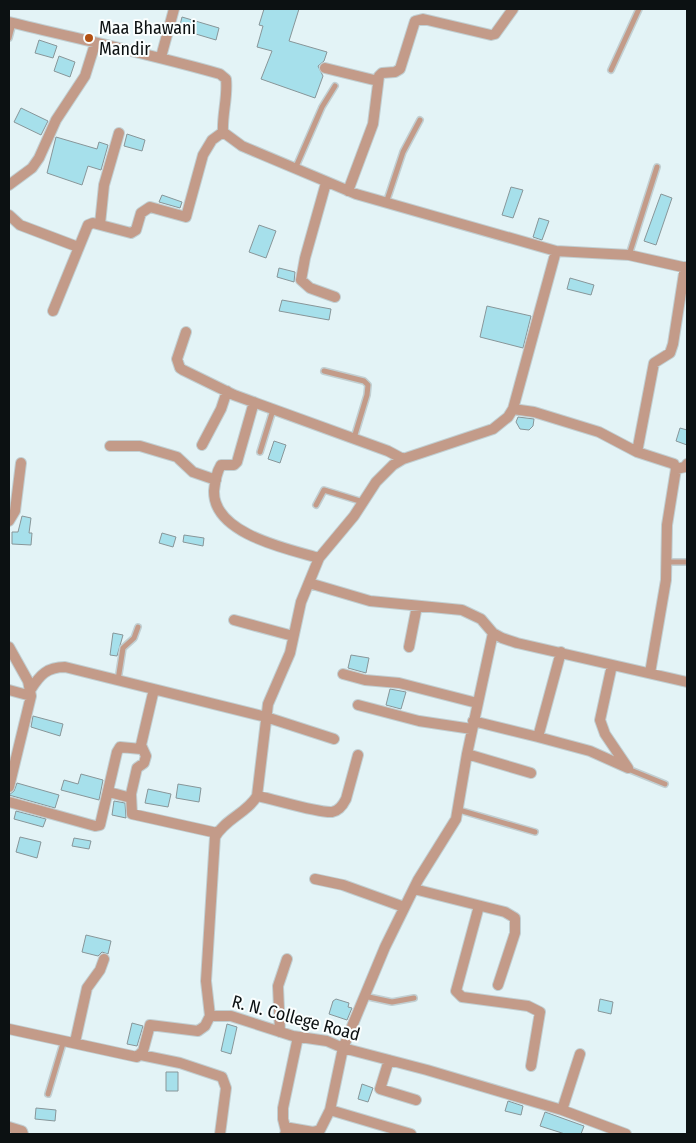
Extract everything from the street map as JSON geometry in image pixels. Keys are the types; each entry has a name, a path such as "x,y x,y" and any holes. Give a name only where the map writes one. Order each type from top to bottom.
{"street":[{"path":"161,57 174,9"},
{"path":"348,191 372,124 378,82 382,73 395,72 400,69 413,24 418,18 491,35 495,34 514,9"},
{"path":"11,22 95,44 161,57 220,74 226,79 223,132"},
{"path":"9,185 32,168 60,114 85,76 95,44"},
{"path":"325,68 378,82"},
{"path":"223,132 242,146 295,170 348,191 386,203 556,252 629,255 686,268 673,344 670,353 654,363 637,452"},
{"path":"53,311 88,225 93,223 100,224 131,233 136,230 141,213 150,207 186,218 203,154 212,140 223,132"},
{"path":"100,224 104,185 119,134"},
{"path":"326,183 301,280 310,288 335,297"},
{"path":"9,215 20,225 78,247"},
{"path":"210,1016 206,981 214,846 218,833 226,822 247,807 257,796 266,717 271,695 290,653 299,608 319,558 385,472 403,459 493,429 508,417 513,409 556,252"},
{"path":"186,332 178,359 180,368 227,391 273,410 354,438 403,459"},
{"path":"202,445 227,391"},
{"path":"254,402 236,462 234,465 222,465 216,480 216,506 236,525 263,541 319,558"},
{"path":"513,409 534,412 599,432 637,452 670,462 676,469 667,525 666,580 650,673"},
{"path":"110,446 140,446 177,457 193,472 216,480"},
{"path":"9,521 15,510 21,463"},
{"path":"676,469 685,467 687,464"},
{"path":"309,583 370,601 451,608 473,613 493,633 517,643 687,682"},
{"path":"409,647 417,606"},
{"path":"234,620 293,636"},
{"path":"285,1133 290,1128 317,1132 320,1130 330,1110 343,1048 364,996 404,907 450,832 458,810 477,703 493,633"},
{"path":"9,647 31,693"},
{"path":"538,737 561,652"},
{"path":"612,665 600,720 605,734 628,768"},
{"path":"9,787 11,770 31,693 44,672 53,667 65,667 266,717 334,739"},
{"path":"343,674 365,680 399,683 477,703"},
{"path":"154,689 141,749 146,756 144,762 140,764 135,773 131,798 132,814 218,833"},
{"path":"9,690 31,693"},
{"path":"358,705 419,720 473,725 538,737 590,751 628,768"},
{"path":"9,802 94,826 100,825 120,747 141,749"},
{"path":"467,754 531,773"},
{"path":"257,796 324,810 337,810 343,806 346,799 358,755"},
{"path":"109,792 131,798"},
{"path":"315,879 343,885 404,907"},
{"path":"414,888 511,915 516,925 498,985"},
{"path":"479,906 456,991 462,997 528,1006 540,1012 531,1066"},
{"path":"75,1042 87,988 100,970 104,959"},
{"path":"280,1032 281,1014 277,993 287,959"},
{"name":"R. N. College Road","path":"141,1055 150,1025 198,1031 205,1026 210,1016 231,1016 298,1037 328,1040 343,1048 427,1070 562,1110 626,1134"},
{"path":"9,1029 137,1057 141,1055 180,1063 222,1077 226,1088 220,1134"},
{"path":"285,1133 283,1108 298,1037"},
{"path":"562,1110 580,1054"},
{"path":"389,1060 380,1089 416,1100"},
{"path":"330,1110 411,1134"},
{"path":"9,1128 22,1131 23,1134"}],"lane":[{"path":"611,70 639,9"},
{"path":"9,38 11,22"},
{"path":"295,170 322,107 335,86"},
{"path":"386,203 403,152 420,120"},
{"path":"629,255 657,167"},
{"path":"324,371 364,381 368,384 367,395 354,438"},
{"path":"260,452 273,410"},
{"path":"316,505 324,490 363,502"},
{"path":"666,562 687,562"},
{"path":"118,681 123,648 134,638 138,626"},
{"path":"628,768 665,784"},
{"path":"458,810 535,832"},
{"path":"364,996 392,1002 414,998"},
{"path":"48,1094 64,1040"}],"building":[{"path":"264,9 299,9 289,41 327,52 324,61 318,66 323,76 315,98 261,79 272,51 257,47 263,26 259,25"},
{"path":"182,17 219,28 216,40 179,29"},
{"path":"39,40 57,46 53,58 35,53"},
{"path":"59,56 75,62 70,77 54,71"},
{"path":"21,108 48,121 41,135 14,122"},
{"path":"127,134 145,140 142,151 124,146"},
{"path":"56,137 97,149 99,142 108,145 101,170 88,166 82,185 47,173"},
{"path":"511,187 523,190 513,218 502,215"},
{"path":"661,194 672,198 656,245 644,241"},
{"path":"162,195 182,202 180,208 159,202"},
{"path":"539,218 549,221 542,240 533,237"},
{"path":"259,225 276,231 266,258 249,252"},
{"path":"279,268 295,272 294,282 277,277"},
{"path":"570,278 594,285 591,295 567,289"},
{"path":"282,300 331,309 329,320 279,311"},
{"path":"487,306 531,316 523,348 480,337"},
{"path":"518,417 534,419 533,426 529,430 520,429 516,422"},
{"path":"680,428 687,430 687,445 676,441"},
{"path":"274,441 286,445 280,463 268,459"},
{"path":"22,516 31,518 29,533 32,533 31,545 12,544 12,532 18,532"},
{"path":"162,533 176,537 173,547 159,543"},
{"path":"184,535 204,538 203,546 183,542"},
{"path":"113,633 123,635 117,656 110,655"},
{"path":"351,655 369,658 366,673 348,668"},
{"path":"390,689 406,692 401,709 386,705"},
{"path":"33,716 63,724 60,736 31,727"},
{"path":"81,774 103,780 99,800 61,790 64,780 78,784"},
{"path":"17,783 59,795 55,808 9,795 14,791"},
{"path":"178,784 201,788 199,802 176,798"},
{"path":"148,789 171,794 168,807 145,803"},
{"path":"114,801 125,803 126,818 112,815"},
{"path":"16,811 46,819 43,827 14,819"},
{"path":"20,837 41,842 37,858 16,852"},
{"path":"74,838 91,841 89,849 72,846"},
{"path":"86,935 111,941 108,954 102,952 98,956 82,952"},
{"path":"336,999 349,1003 348,1007 352,1008 347,1020 329,1014 333,1001"},
{"path":"600,999 613,1002 611,1014 598,1011"},
{"path":"132,1023 143,1026 137,1046 127,1044"},
{"path":"227,1024 237,1027 231,1054 221,1051"},
{"path":"166,1072 178,1072 178,1091 166,1091"},
{"path":"362,1084 373,1088 368,1102 358,1099"},
{"path":"508,1101 523,1106 521,1115 505,1111"},
{"path":"36,1108 56,1110 55,1121 35,1119"},
{"path":"545,1112 584,1126 581,1134 565,1134 540,1126"}],"place":[{"name":"Maa Bhawani Mandir","path":"89,38"}]}
